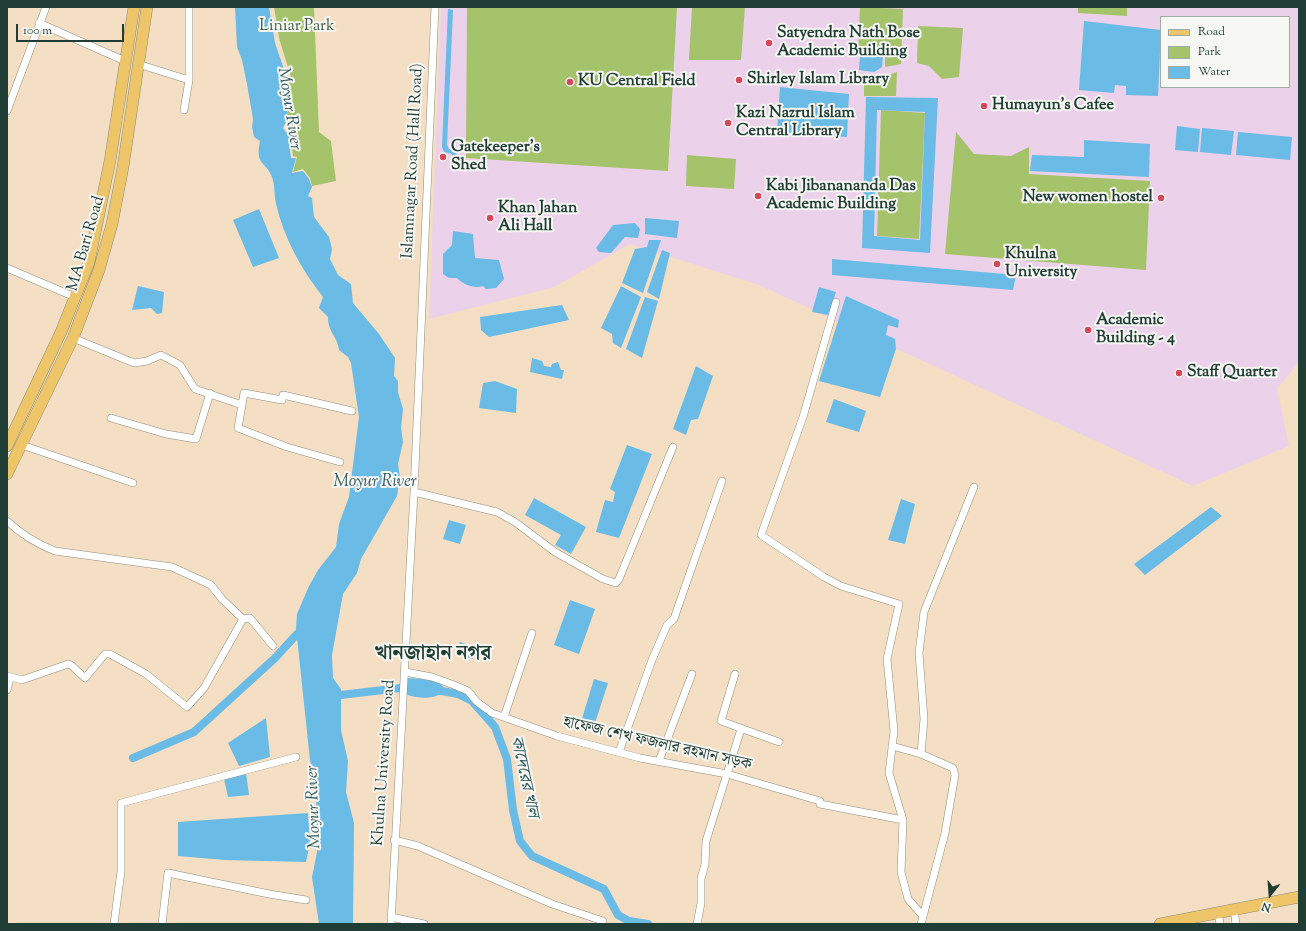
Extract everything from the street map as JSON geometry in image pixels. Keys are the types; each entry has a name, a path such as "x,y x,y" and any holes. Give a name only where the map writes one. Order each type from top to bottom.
{"main road":[{"name":"MA Bari Road","path":"7,446 61,332 89,262 103,198 124,61 134,7"},
{"name":"MA Bari Road","path":"7,474 73,338 100,270 112,224 123,167 147,7"},
{"path":"1160,924 1299,897"}],"street":[{"path":"7,112 38,24 46,7"},
{"path":"184,110 189,80 189,7"},
{"name":"Islamnagar Road (Hall Road)","path":"421,316 435,7"},
{"path":"38,24 124,61"},
{"path":"138,64 189,80"},
{"path":"7,268 75,297"},
{"path":"836,302 803,417 761,535 824,577 841,586 899,604 887,659 894,731 890,773 902,820 901,872 908,899 923,916"},
{"name":"Khulna University Road","path":"391,920 394,840 405,672 414,492 421,316"},
{"path":"73,338 134,363 148,361 162,355 180,365 195,389 242,405"},
{"path":"111,418 166,434 196,439 210,393"},
{"path":"340,462 287,447 238,428 244,393 282,400 284,395 352,411"},
{"path":"22,445 133,483"},
{"path":"414,492 497,512 515,522 555,552 603,579 616,583 619,579 673,447"},
{"path":"619,752 652,660 667,625 674,619 722,481"},
{"path":"921,754 924,720 919,653 924,612 974,487"},
{"path":"7,521 24,535 55,551 172,567 211,585 222,599 243,619"},
{"path":"243,619 250,618 273,646"},
{"path":"7,690 9,677 22,680 68,664 85,678 105,654 110,654 146,674 187,707 204,688 243,619"},
{"path":"504,717 532,633"},
{"name":"হাফেজ শেখ ফজলার রহমান সড়ক","path":"405,672 432,677 454,685 468,691 477,702 492,713 556,736 640,758 728,774 820,801 820,804 902,820"},
{"path":"659,761 692,674"},
{"path":"735,674 720,721 779,742"},
{"path":"697,924 701,903 701,879 705,864 706,841 741,728"},
{"path":"892,746 921,754 953,768 955,775 945,833 921,924"},
{"path":"114,924 121,871 122,803 296,757"},
{"path":"394,840 418,846 552,904 603,921"},
{"path":"162,924 168,873 269,894 306,900"},
{"path":"1234,909 1236,924"},
{"path":"1218,912 1220,924"},
{"path":"391,920 424,924"}],"shaded area":[{"name":"Khulna University","path":"441,7 1299,7 1299,362 1277,389 1289,446 1193,486 759,285 630,244 554,287 429,319"}],"green space":[{"name":"Liniar Park","path":"274,7 314,7 319,132 331,141 336,181 312,186 310,178 303,169 293,172 297,157 293,156 291,142 297,132 294,129 287,130 286,123 288,107 284,96 291,77 279,38"},
{"name":"KU Central Field","path":"467,7 677,7 668,171 466,158"},
{"path":"692,7 745,7 741,60 689,60"},
{"path":"860,7 903,9 901,64 885,67 885,55 858,53"},
{"path":"1078,7 1127,7 1127,16 1078,13"},
{"path":"918,26 963,28 959,77 942,79 929,66 917,63"},
{"path":"897,72 896,96 864,96 864,79 880,78"},
{"path":"881,110 925,113 919,239 877,236"},
{"path":"956,132 974,154 1011,156 1029,147 1029,174 1150,181 1146,270 945,254"},
{"path":"687,155 736,159 734,189 686,186"}],"water":[{"name":"Moyur River","path":"235,7 269,7 275,43 288,81 285,87 284,96 288,110 288,117 283,128 286,132 292,131 294,133 289,142 291,158 296,158 292,173 303,171 309,179 312,187 308,196 312,198 314,217 329,237 332,249 330,259 338,275 351,284 353,303 379,334 395,358 394,376 398,381 398,392 403,409 401,428 403,442 398,464 400,478 397,496 361,559 357,573 343,594 332,655 333,678 341,689 341,730 348,761 346,792 354,823 353,924 319,924 312,877 317,852 316,791 310,760 296,628 297,614 309,586 318,570 336,547 339,524 349,497 359,417 351,363 348,357 339,350 329,327 328,317 319,308 323,297 294,253 279,217 272,177 260,159 260,141 254,137 252,127 253,119 247,84 242,60 237,47"},
{"path":"448,9 453,10 447,145 449,149 457,151 456,160 452,160 452,154 444,152 442,147"},
{"path":"1084,21 1160,30 1158,96 1126,95 1126,86 1115,85 1114,93 1079,90"},
{"path":"860,55 883,56 882,67 874,72 859,70"},
{"path":"780,87 849,94 847,137 777,132"},
{"path":"866,97 938,98 930,253 862,248","holes":["877,110 925,112 920,240 874,236"]},
{"path":"1177,126 1200,129 1198,152 1175,150"},
{"path":"1202,128 1234,131 1231,155 1200,152"},
{"path":"1238,132 1292,137 1290,160 1236,155"},
{"path":"1084,140 1150,144 1149,177 1030,171 1032,155 1084,157"},
{"path":"259,209 279,258 253,267 233,220"},
{"path":"645,218 679,221 677,238 645,234"},
{"path":"635,223 640,229 638,238 625,237 611,253 599,252 596,248 613,225"},
{"path":"453,231 473,234 475,258 499,260 504,279 496,288 486,289 483,286 469,286 457,278 449,278 443,274 443,254 452,245"},
{"path":"649,240 661,240 643,293 622,283 635,249 647,247"},
{"path":"662,250 670,253 659,299 647,292"},
{"path":"832,259 1016,275 1013,290 832,275"},
{"path":"138,286 164,292 162,313 157,314 151,308 132,310"},
{"path":"621,286 641,297 621,348 613,343 612,334 601,328"},
{"path":"819,287 836,292 828,315 812,312"},
{"path":"846,296 899,320 898,328 888,325 886,335 895,339 896,349 880,397 819,381"},
{"path":"645,297 658,301 642,358 626,349"},
{"path":"562,305 569,320 489,337 481,330 480,317"},
{"path":"532,358 542,361 544,366 551,367 552,364 558,362 561,370 564,370 562,379 530,372"},
{"path":"696,366 713,376 698,419 691,420 686,435 673,429"},
{"path":"495,381 517,389 516,413 479,408 483,383"},
{"path":"834,399 866,411 859,432 826,422"},
{"path":"627,445 652,454 619,538 596,532 605,500 613,502 615,492 610,489"},
{"path":"534,498 586,527 571,554 555,545 561,535 525,515"},
{"path":"901,499 915,504 905,544 888,540"},
{"path":"1211,507 1222,516 1145,575 1134,564"},
{"path":"449,520 466,525 460,544 443,539"},
{"path":"570,600 595,609 579,654 554,645"},
{"path":"460,642 477,648 473,659 456,654"},
{"path":"408,678 433,680 441,683 443,687 440,694 436,696 428,698 413,697 405,694 404,691 408,686 405,682"},
{"path":"594,679 608,683 594,726 581,722"},
{"path":"266,718 270,757 239,766 228,743"},
{"path":"246,773 249,795 228,797 224,779"},
{"path":"308,813 310,843 306,862 225,860 178,856 178,822"}],"waterway":[{"path":"133,758 194,732 275,658 297,634 306,628"},
{"name":"কাদেরের খাল","path":"332,696 409,687"},
{"name":"কাদেরের খাল","path":"431,689 458,694 472,701 495,727 507,759 513,810 520,841 532,856 604,889 618,915 629,921 648,924"}],"place":[{"name":"Satyendra Nath Bose Academic Building","path":"769,43"},
{"name":"Shirley Islam Library","path":"739,80"},
{"name":"KU Central Field","path":"570,82"},
{"name":"Humayun's Cafee","path":"984,106"},
{"name":"Kazi Nazrul Islam Central Library","path":"728,123"},
{"name":"Gatekeeper's Shed","path":"443,157"},
{"name":"Kabi Jibanananda Das Academic Building","path":"758,196"},
{"name":"New women hostel","path":"1161,198"},
{"name":"Khan Jahan Ali Hall","path":"490,218"},
{"name":"Khulna University","path":"997,264"},
{"name":"Academic Building - 4","path":"1088,330"},
{"name":"Staff Quarter","path":"1179,373"}],"district":[{"name":"খানজাহান নগর","path":"433,656"}]}
